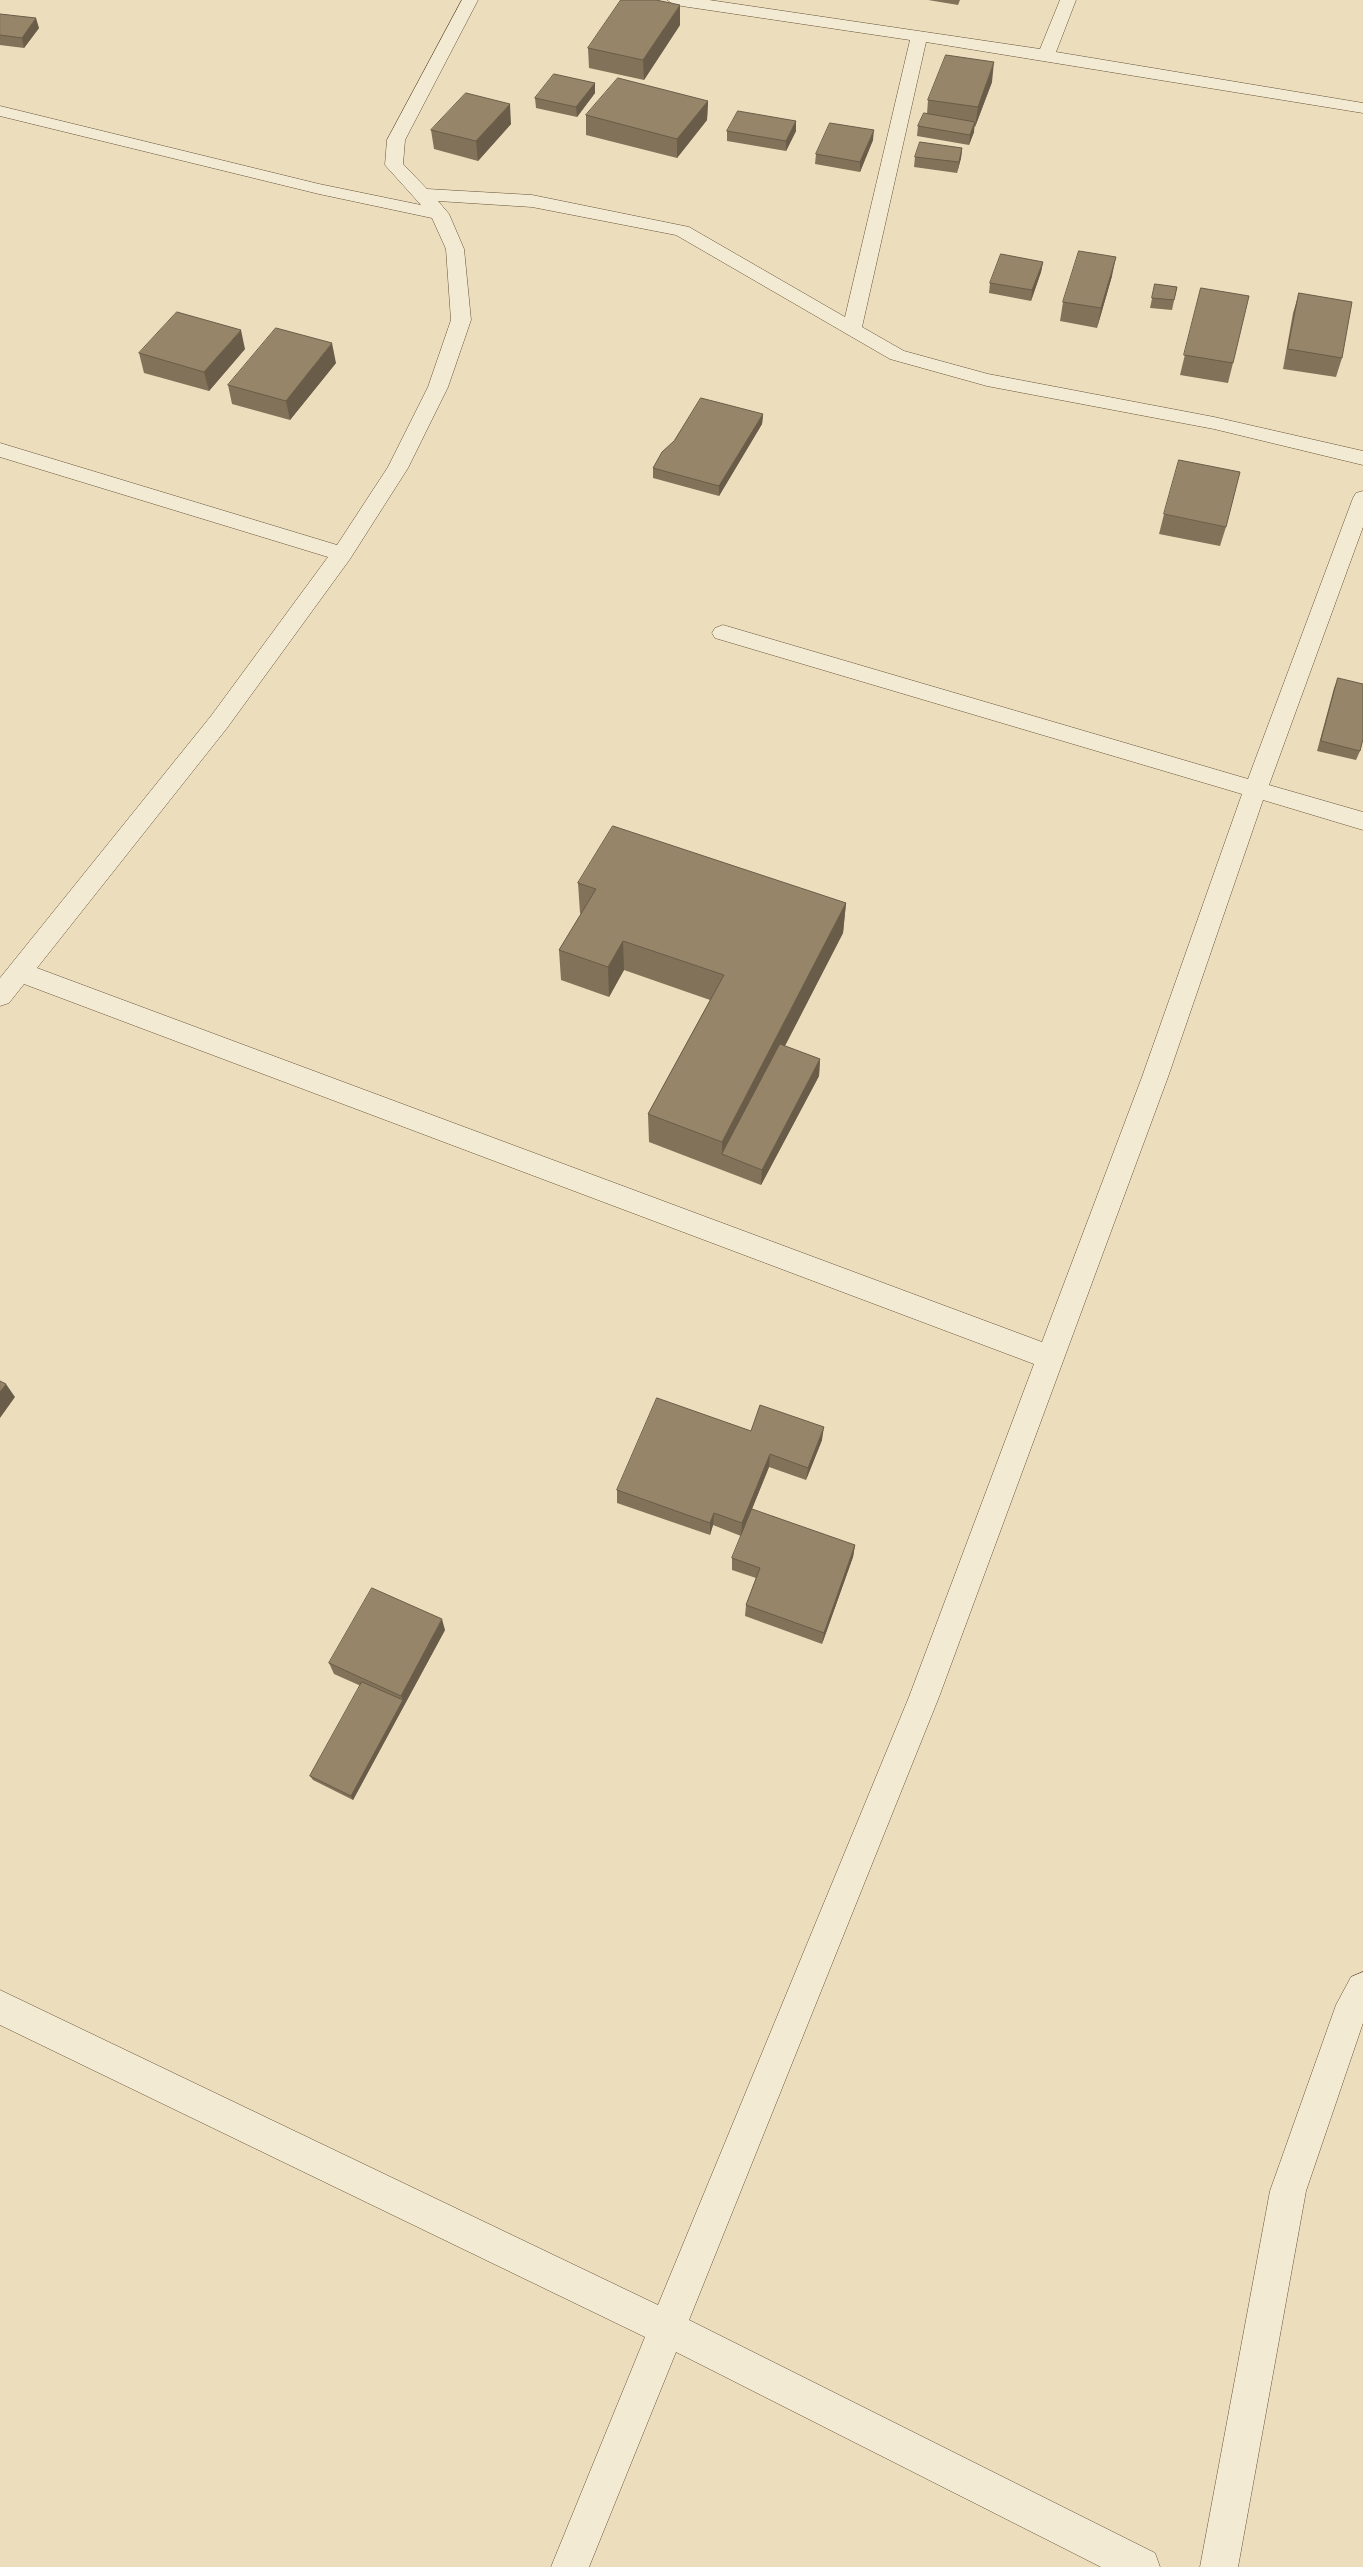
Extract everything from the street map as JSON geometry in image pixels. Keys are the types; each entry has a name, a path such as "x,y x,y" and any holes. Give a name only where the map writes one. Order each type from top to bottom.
{"street":[{"path":"0,996 219,722 342,554 398,468 438,387 461,320 455,249 440,214 394,165 396,140 470,0"},
{"path":"681,0 1046,55 1363,108"},
{"path":"1046,55 1068,0"},
{"path":"852,328 918,36"},
{"path":"0,111 319,189 440,214"},
{"path":"420,194 532,201 682,231 897,355 987,380 1214,423 1363,458"},
{"path":"0,450 342,554"},
{"path":"570,2567 924,1697 1049,1357 1155,1077 1256,789 1363,498"},
{"path":"724,633 1363,821"},
{"path":"20,972 1049,1357"},
{"path":"1219,2567 1288,2191 1348,2017 1363,1988"},
{"path":"0,2007 668,2329 1141,2567"}],"building":[{"path":"621,0 656,0 680,5 643,60 588,48"},
{"path":"0,14 36,18 22,38 0,35"},
{"path":"946,55 994,62 978,107 928,100"},
{"path":"554,74 595,83 576,107 535,98"},
{"path":"618,78 708,101 677,139 586,115"},
{"path":"466,93 510,104 476,141 431,130"},
{"path":"738,111 796,121 786,141 727,131"},
{"path":"924,113 975,122 970,135 918,126"},
{"path":"830,123 874,130 860,162 816,154"},
{"path":"920,142 962,148 959,162 915,157"},
{"path":"1079,251 1116,257 1101,308 1063,302"},
{"path":"1001,254 1043,262 1032,290 990,283"},
{"path":"1155,284 1177,287 1174,300 1152,298"},
{"path":"1201,288 1249,296 1233,363 1184,355"},
{"path":"1299,293 1352,302 1342,358 1288,349"},
{"path":"177,312 241,330 204,372 139,353"},
{"path":"276,328 332,343 286,401 228,385"},
{"path":"701,398 763,414 719,486 653,468 662,452 674,441"},
{"path":"1179,460 1240,472 1226,527 1164,514"},
{"path":"1338,678 1363,684 1363,739 1360,751 1321,741"},
{"path":"613,826 846,903 722,1142 648,1114 724,975 623,941 608,967 559,950 596,889 578,883"},
{"path":"780,1044 820,1059 762,1170 722,1154"},
{"path":"0,1381 6,1384 0,1392"},
{"path":"657,1398 751,1431 760,1405 824,1427 808,1468 770,1454 742,1523 714,1513 710,1523 617,1490"},
{"path":"752,1509 855,1545 824,1633 746,1605 760,1568 732,1558"},
{"path":"372,1588 442,1619 401,1696 329,1663"},
{"path":"362,1682 403,1700 351,1796 310,1776"}]}
